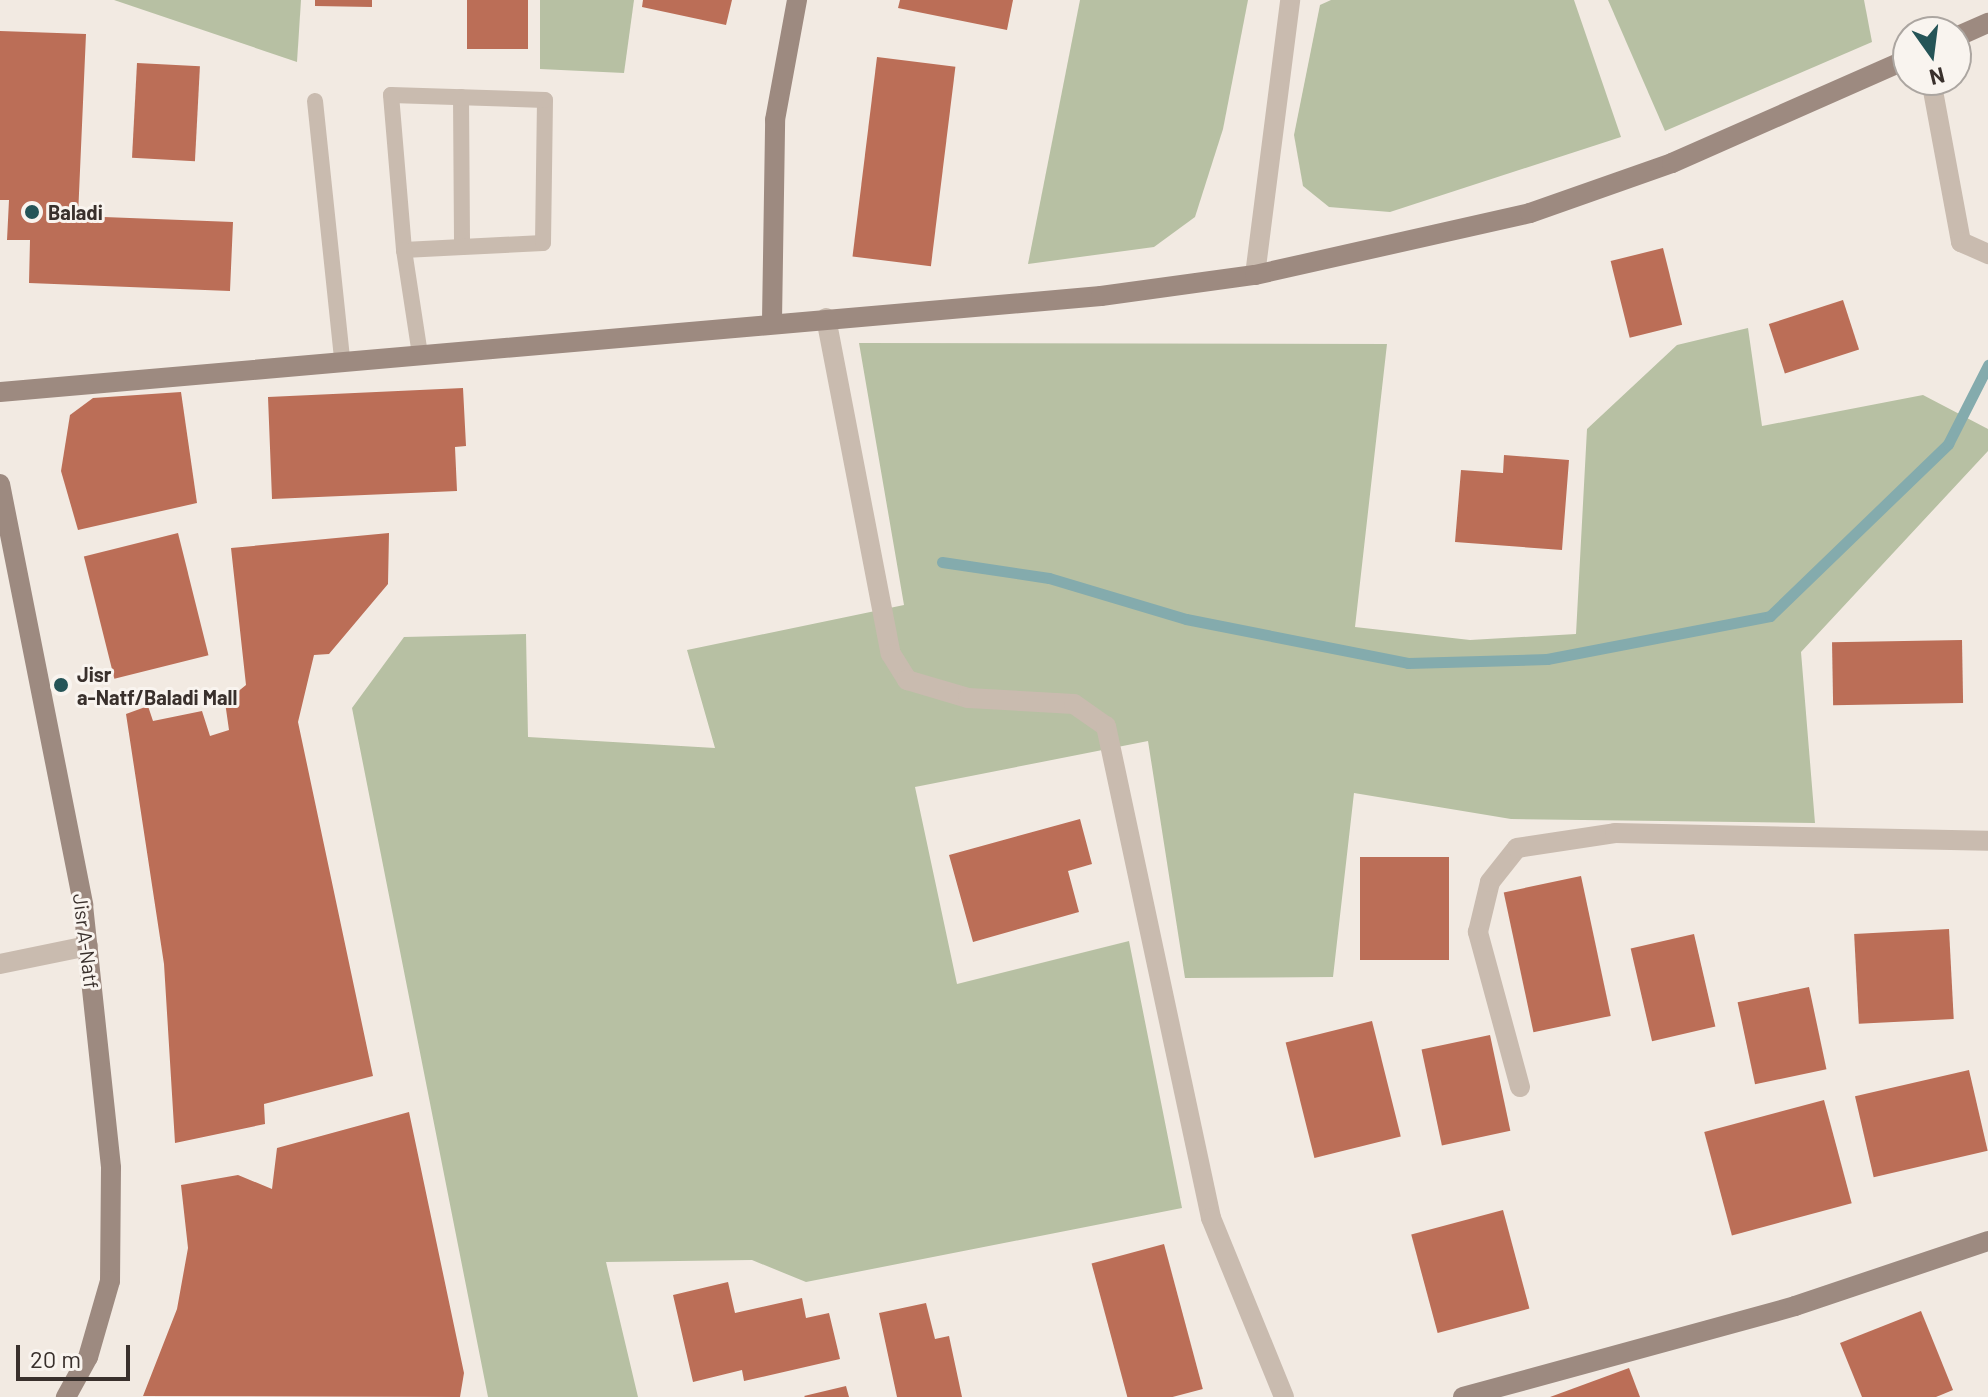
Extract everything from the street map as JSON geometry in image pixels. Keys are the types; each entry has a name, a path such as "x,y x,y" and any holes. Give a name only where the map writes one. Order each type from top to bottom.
{"street":[{"path":"772,321 775,120 797,0"},
{"path":"1255,275 1290,0"},
{"path":"0,392 826,318 1255,275 1530,213 1672,163 1892,66"},
{"path":"1934,96 1961,242 1988,254"},
{"path":"826,318 891,654 907,680 968,698 1074,704 1106,726 1211,1218 1284,1397"},
{"name":"Jisr A-Natf","path":"0,484 88,946 111,1168 110,1281 88,1357 66,1397"},
{"path":"1520,1087 1478,932 1490,882 1517,848 1615,833 1724,841 1988,841"},
{"path":"0,964 88,946"},
{"path":"1463,1397 1795,1306 1988,1241"}],"lane":[{"path":"404,250 543,243 545,100 391,95 404,250 420,354"},
{"path":"461,97 462,247"},
{"path":"315,101 342,360"}],"green space":[{"path":"114,0 301,0 297,62"},
{"path":"540,0 634,0 624,73 540,69"},
{"path":"1080,0 1248,0 1223,129 1195,217 1154,247 1028,264"},
{"path":"1331,0 1574,0 1621,137 1390,212 1329,207 1303,186 1294,135 1320,5"},
{"path":"1608,0 1864,0 1872,42 1665,131"},
{"path":"1748,328 1762,426 1923,395 1988,429 1988,451 1801,652 1815,823 1511,819 1354,793 1333,977 1185,978 1148,741 915,787 957,984 1129,941 1182,1208 806,1282 752,1260 606,1262 638,1397 488,1397 352,708 404,637 526,634 528,737 715,748 687,650 904,605 859,343 1387,344 1355,627 1470,640 1576,634 1587,429 1677,345"}],"building":[{"path":"315,0 372,0 372,7 315,6"},
{"path":"467,0 528,0 528,49 467,49"},
{"path":"643,0 732,0 726,25 642,7"},
{"path":"900,0 1013,0 1007,30 898,8"},
{"path":"0,31 86,34 78,216 233,222 230,291 29,283 30,240 7,240 9,200 0,200"},
{"path":"877,57 955,67 931,266 853,257"},
{"path":"137,63 200,66 195,161 132,158"},
{"path":"1663,248 1682,325 1630,338 1611,261"},
{"path":"1843,300 1859,349 1785,374 1769,324"},
{"path":"463,388 466,446 455,447 457,491 272,499 268,397"},
{"path":"181,392 197,503 78,530 61,471 70,415 93,398"},
{"path":"1504,455 1569,460 1562,550 1455,542 1461,470 1503,473"},
{"path":"178,533 208,655 114,679 84,556"},
{"path":"389,533 388,584 329,654 314,655 298,722 373,1076 264,1104 265,1124 175,1143 164,964 126,714 148,706 153,721 202,711 210,736 229,730 225,702 246,685 231,548"},
{"path":"1962,640 1963,703 1833,705 1832,642"},
{"path":"1080,819 1092,864 1068,871 1079,912 973,942 949,855"},
{"path":"1360,857 1449,857 1449,960 1360,960"},
{"path":"1581,876 1611,1016 1533,1032 1504,892"},
{"path":"1949,929 1954,1019 1859,1024 1854,934"},
{"path":"1694,934 1715,1027 1652,1041 1631,949"},
{"path":"1809,987 1826,1069 1755,1084 1738,1002"},
{"path":"1372,1021 1401,1136 1314,1158 1286,1043"},
{"path":"1490,1035 1510,1131 1442,1145 1422,1050"},
{"path":"1969,1070 1988,1151 1874,1177 1855,1096"},
{"path":"1824,1100 1852,1203 1732,1235 1704,1132"},
{"path":"409,1112 464,1373 460,1397 143,1396 177,1309 188,1248 181,1185 238,1175 272,1189 277,1148"},
{"path":"1503,1210 1529,1309 1438,1333 1411,1235"},
{"path":"1164,1244 1203,1389 1173,1397 1127,1397 1092,1263"},
{"path":"728,1282 735,1313 802,1298 806,1318 829,1313 840,1359 744,1381 742,1370 693,1382 673,1295"},
{"path":"926,1303 935,1339 949,1336 962,1397 897,1397 879,1313"},
{"path":"1921,1311 1953,1390 1936,1397 1862,1397 1840,1343"},
{"path":"1629,1368 1640,1397 1550,1397"},
{"path":"846,1386 849,1397 804,1396"}],"waterway":[{"path":"942,562 1049,578 1186,619 1408,663 1547,659 1770,616 1948,444 1988,365"}],"place":[{"name":"Baladi","path":"32,212"},
{"name":"Jisr a-Natf/Baladi Mall","path":"61,685"}]}
